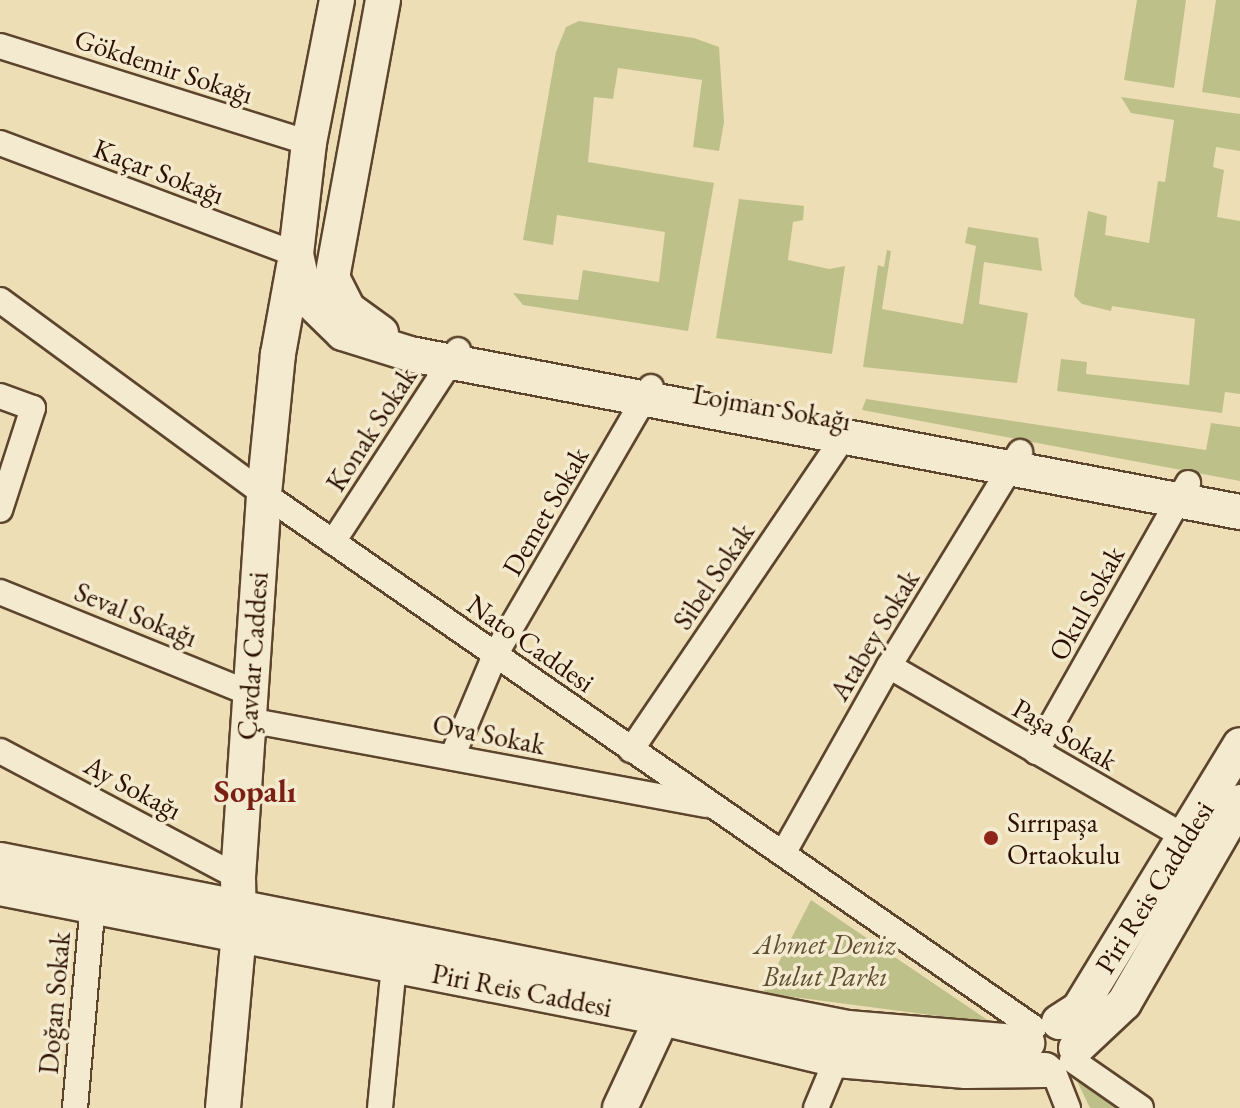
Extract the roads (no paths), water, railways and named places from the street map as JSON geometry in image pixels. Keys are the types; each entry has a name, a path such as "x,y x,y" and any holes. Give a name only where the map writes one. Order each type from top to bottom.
{"main road":[{"name":"Çavdar Caddesi","path":"223,1108 239,905 264,494 278,354 296,254 309,143 337,0"},
{"path":"371,330 348,309 332,278 383,0"},
{"name":"Çavdar Caddesi","path":"296,254 305,296 326,322 367,344 410,354"},
{"name":"Lojman Sokağı","path":"326,322 348,320 455,355 1183,492 1240,512"},
{"path":"278,354 299,333 326,322"},
{"name":"Lojman Sokağı","path":"410,354 455,355"},
{"name":"Lojman Sokağı","path":"648,392 844,436 1016,460"},
{"name":"Lojman Sokağı","path":"1183,492 1240,492"},
{"name":"Piri Reis Cadddesi","path":"1198,845 1240,745"},
{"name":"Piri Reis Cadddesi","path":"1052,1049 1198,845 1240,802"},
{"name":"Piri Reis Caddesi","path":"0,860 848,1028 1052,1049"},
{"name":"Piri Reis Caddesi","path":"0,888 93,904 239,905 394,966 662,1018 837,1060 966,1071 1052,1049"},
{"path":"620,1108 662,1018"}],"street":[{"name":"Gökdemir Sokağı","path":"0,46 309,143"},
{"name":"Kaçar Sokağı","path":"0,143 296,254"},
{"name":"Nato Caddesi","path":"0,300 264,494 631,750 784,852 1052,1049 1141,1108"},
{"name":"Konak Sokak","path":"333,542 455,355"},
{"name":"Demet Sokak","path":"452,757 495,655 648,392"},
{"path":"0,396 33,408 0,510"},
{"name":"Sibel Sokak","path":"631,750 844,436"},
{"name":"Atabey Sokak","path":"784,852 889,666 1016,460"},
{"name":"Okul Sokak","path":"1036,752 1183,492"},
{"name":"Seval Sokağı","path":"0,592 249,707"},
{"name":"Paşa Sokak","path":"889,666 1198,845"},
{"name":"Ova Sokak","path":"249,707 452,757 719,808"},
{"name":"Ay Sokağı","path":"0,751 239,905"},
{"name":"Doğan Sokak","path":"75,1108 93,904"},
{"path":"380,1108 394,966"},
{"path":"816,1108 848,1028"},
{"path":"1052,1049 1068,1108"}],"place":[{"name":"Sırrıpaşa Ortaokulu","path":"991,838"}],"district":[{"name":"Sopalı","path":"255,791"}],"park label":[{"name":"Ahmet Deniz Bulut Parkı","path":"825,960"}]}
